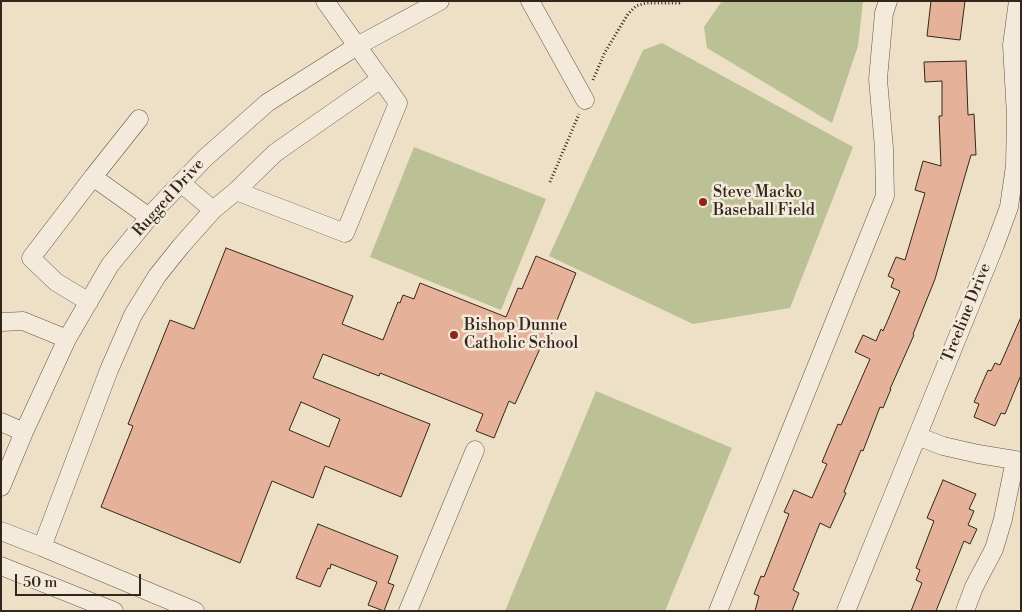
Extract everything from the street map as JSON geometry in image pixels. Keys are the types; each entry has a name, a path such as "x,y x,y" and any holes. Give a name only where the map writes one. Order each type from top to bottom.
{"street":[{"path":"236,191 345,233 398,103 326,1"},
{"name":"Rugged Drive","path":"1,487 67,339 110,265 149,217 205,158 267,103 357,46 440,1"},
{"path":"530,1 585,100"},
{"path":"718,611 885,196 884,148 878,79 884,13 888,1"},
{"name":"Treeline Drive","path":"846,611 995,245 1015,208 1016,116 1012,46 1018,1"},
{"path":"42,548 109,370 133,315 157,276 213,210 236,191 275,153 381,79"},
{"path":"89,302 56,282 31,258 138,119"},
{"path":"94,177 149,217"},
{"path":"181,182 213,210"},
{"path":"1,322 23,321 67,339"},
{"path":"1,422 24,432"},
{"path":"917,436 943,446 978,454 1019,460 994,549 974,587 966,611"},
{"path":"408,611 475,450"},
{"path":"1,531 195,611"},
{"path":"1,566 114,611"}],"path":[{"path":"550,182 605,52 628,14 636,6 646,3 679,3 682,1"}],"green space":[{"path":"722,1 863,1 858,46 832,123 707,48 704,27"},
{"name":"Steve Macko Baseball Field","path":"662,43 853,147 790,308 693,324 549,256 643,50"},
{"path":"414,147 546,199 501,310 370,257"},
{"path":"596,391 732,448 665,611 505,611"}],"building":[{"path":"931,1 965,1 960,40 927,36"},
{"path":"966,61 968,115 974,114 976,155 971,155 935,279 914,335 883,408 880,407 863,451 861,450 844,492 846,493 830,528 820,523 793,590 799,593 792,611 755,611 759,596 754,594 761,576 764,577 789,514 784,512 794,490 812,498 827,464 822,462 838,424 841,425 870,359 855,352 863,335 876,341 881,329 883,331 900,291 891,287 894,279 888,276 896,257 905,260 925,193 915,190 923,161 941,166 939,116 942,116 942,81 925,82 924,62"},
{"path":"226,248 353,296 342,324 383,340 398,302 400,303 403,295 414,299 420,283 506,317 518,288 522,289 536,256 576,273 551,335 547,333 515,404 509,401 494,438 476,431 483,414 380,373 379,376 323,354 313,378 430,424 401,497 325,466 313,498 272,481 240,563 101,507 133,426 128,424 170,320 194,329","holes":["301,402 340,419 329,447 289,430"]},
{"path":"1021,317 1021,375 1005,414 1001,413 995,426 974,417 979,404 974,402 988,370 991,371 995,363 1000,365"},
{"path":"943,480 976,494 969,509 974,511 968,525 977,529 970,544 964,541 936,611 911,611 922,583 916,580 920,570 916,568 934,521 927,518"},
{"path":"318,524 398,556 388,583 394,585 384,611 368,605 377,582 331,564 320,587 296,578"}],"place":[{"name":"Steve Macko Baseball Field","path":"703,202"},
{"name":"Bishop Dunne Catholic School","path":"454,335"}]}
